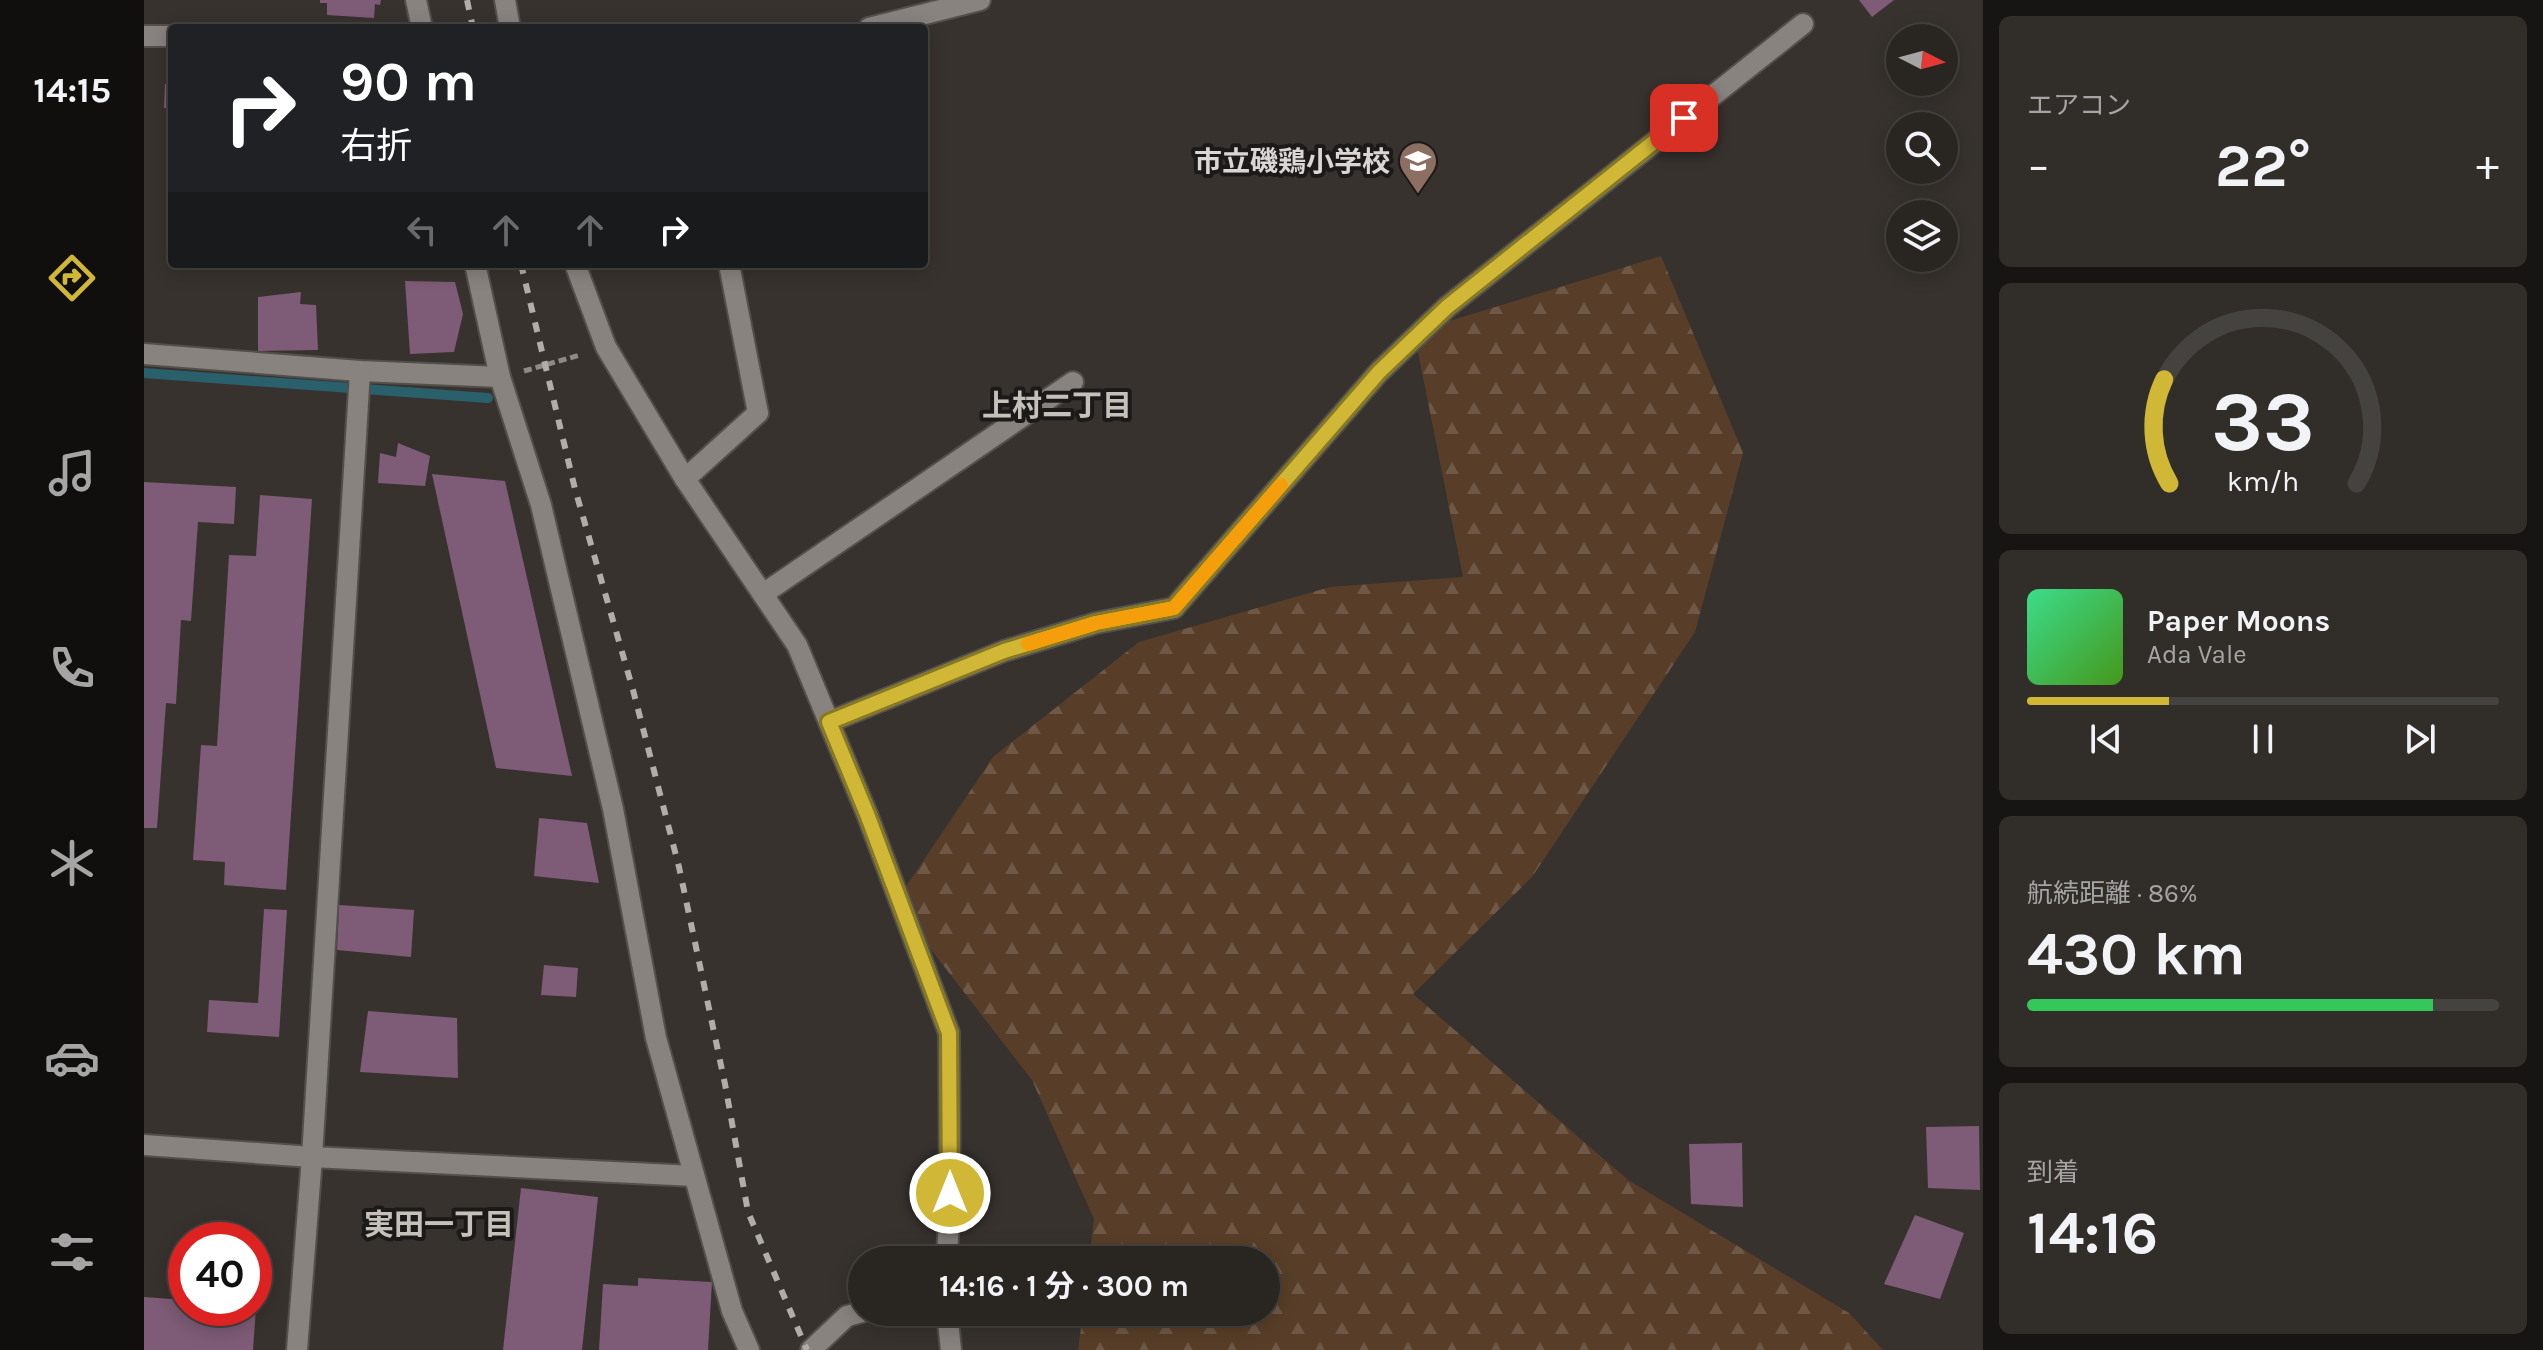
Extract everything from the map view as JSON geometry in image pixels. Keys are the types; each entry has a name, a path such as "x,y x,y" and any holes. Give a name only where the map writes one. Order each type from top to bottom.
{"street":[{"path":"416,0 421,24"},
{"path":"505,0 509,24"},
{"path":"885,24 980,0"},
{"path":"829,722 1004,651 1096,623 1174,608 1379,372 1447,307 1803,24"},
{"path":"144,36 168,36"},
{"path":"476,268 500,377 541,505 613,809 656,1038 732,1311 749,1350"},
{"path":"576,268 606,347 685,479 797,645 867,814 949,1033 948,1246"},
{"path":"685,479 758,413 730,268"},
{"path":"144,354 360,371 500,377"},
{"path":"297,1350 312,1157 360,371"},
{"path":"763,594 1073,382"},
{"path":"144,1145 312,1157 694,1176"},
{"path":"811,1350 848,1319"},
{"path":"948,1326 951,1350"}],"path":[{"path":"500,377 606,347"}],"green space":[{"path":"1661,256 1743,453 1695,632 1532,877 1413,994 1628,1180 1849,1313 1883,1350 1078,1350 1081,1326 1280,1326 1280,1246 1091,1246 1094,1219 1032,1080 895,903 993,757 1139,642 1330,587 1463,577 1414,332"}],"building":[{"path":"320,0 381,0 380,5 375,4 374,18 327,15 327,3 320,3"},
{"path":"1859,0 1894,0 1872,17"},
{"path":"165,84 168,84 168,108 164,108"},
{"path":"405,281 455,282 463,314 454,352 410,354"},
{"path":"301,292 300,304 316,305 318,350 258,351 258,297"},
{"path":"398,443 430,456 425,486 378,483 380,453 396,457"},
{"path":"432,474 505,481 572,776 496,768"},
{"path":"144,482 236,487 234,524 198,522 191,621 181,620 176,704 166,703 157,828 144,828"},
{"path":"260,495 312,499 286,890 224,885 225,862 193,860 201,745 217,746 229,555 256,556"},
{"path":"539,818 587,823 599,883 534,876"},
{"path":"339,905 414,910 411,957 337,950"},
{"path":"264,909 287,910 279,1037 207,1032 209,1000 258,1003"},
{"path":"544,965 578,968 576,997 541,995"},
{"path":"368,1011 457,1018 458,1078 360,1072"},
{"path":"1979,1126 1980,1190 1928,1188 1926,1127"},
{"path":"1742,1143 1743,1207 1691,1204 1689,1144"},
{"path":"521,1188 598,1197 582,1350 503,1350"},
{"path":"1915,1215 1964,1233 1940,1299 1884,1284"},
{"path":"638,1278 712,1282 708,1350 599,1350 603,1284 638,1286"},
{"path":"144,1297 168,1299 168,1326 255,1326 253,1350 144,1350"}],"waterway":[{"path":"144,373 488,398"}],"railway":[{"path":"467,0 472,24"},
{"path":"522,268 575,489 633,690 679,867 725,1084 748,1212 807,1350"}],"slow traffic":[{"path":"1028,644 1096,623 1174,608 1281,485"}],"place":[{"name":"市立磯鶏小学校","path":"1418,195"}],"district":[{"name":"上村二丁目","path":"1057,406"},
{"name":"実田一丁目","path":"439,1225"}],"route":[{"path":"950,1193 949,1033 829,722 1004,651 1096,623 1174,608 1379,372 1447,307 1684,118"}]}
